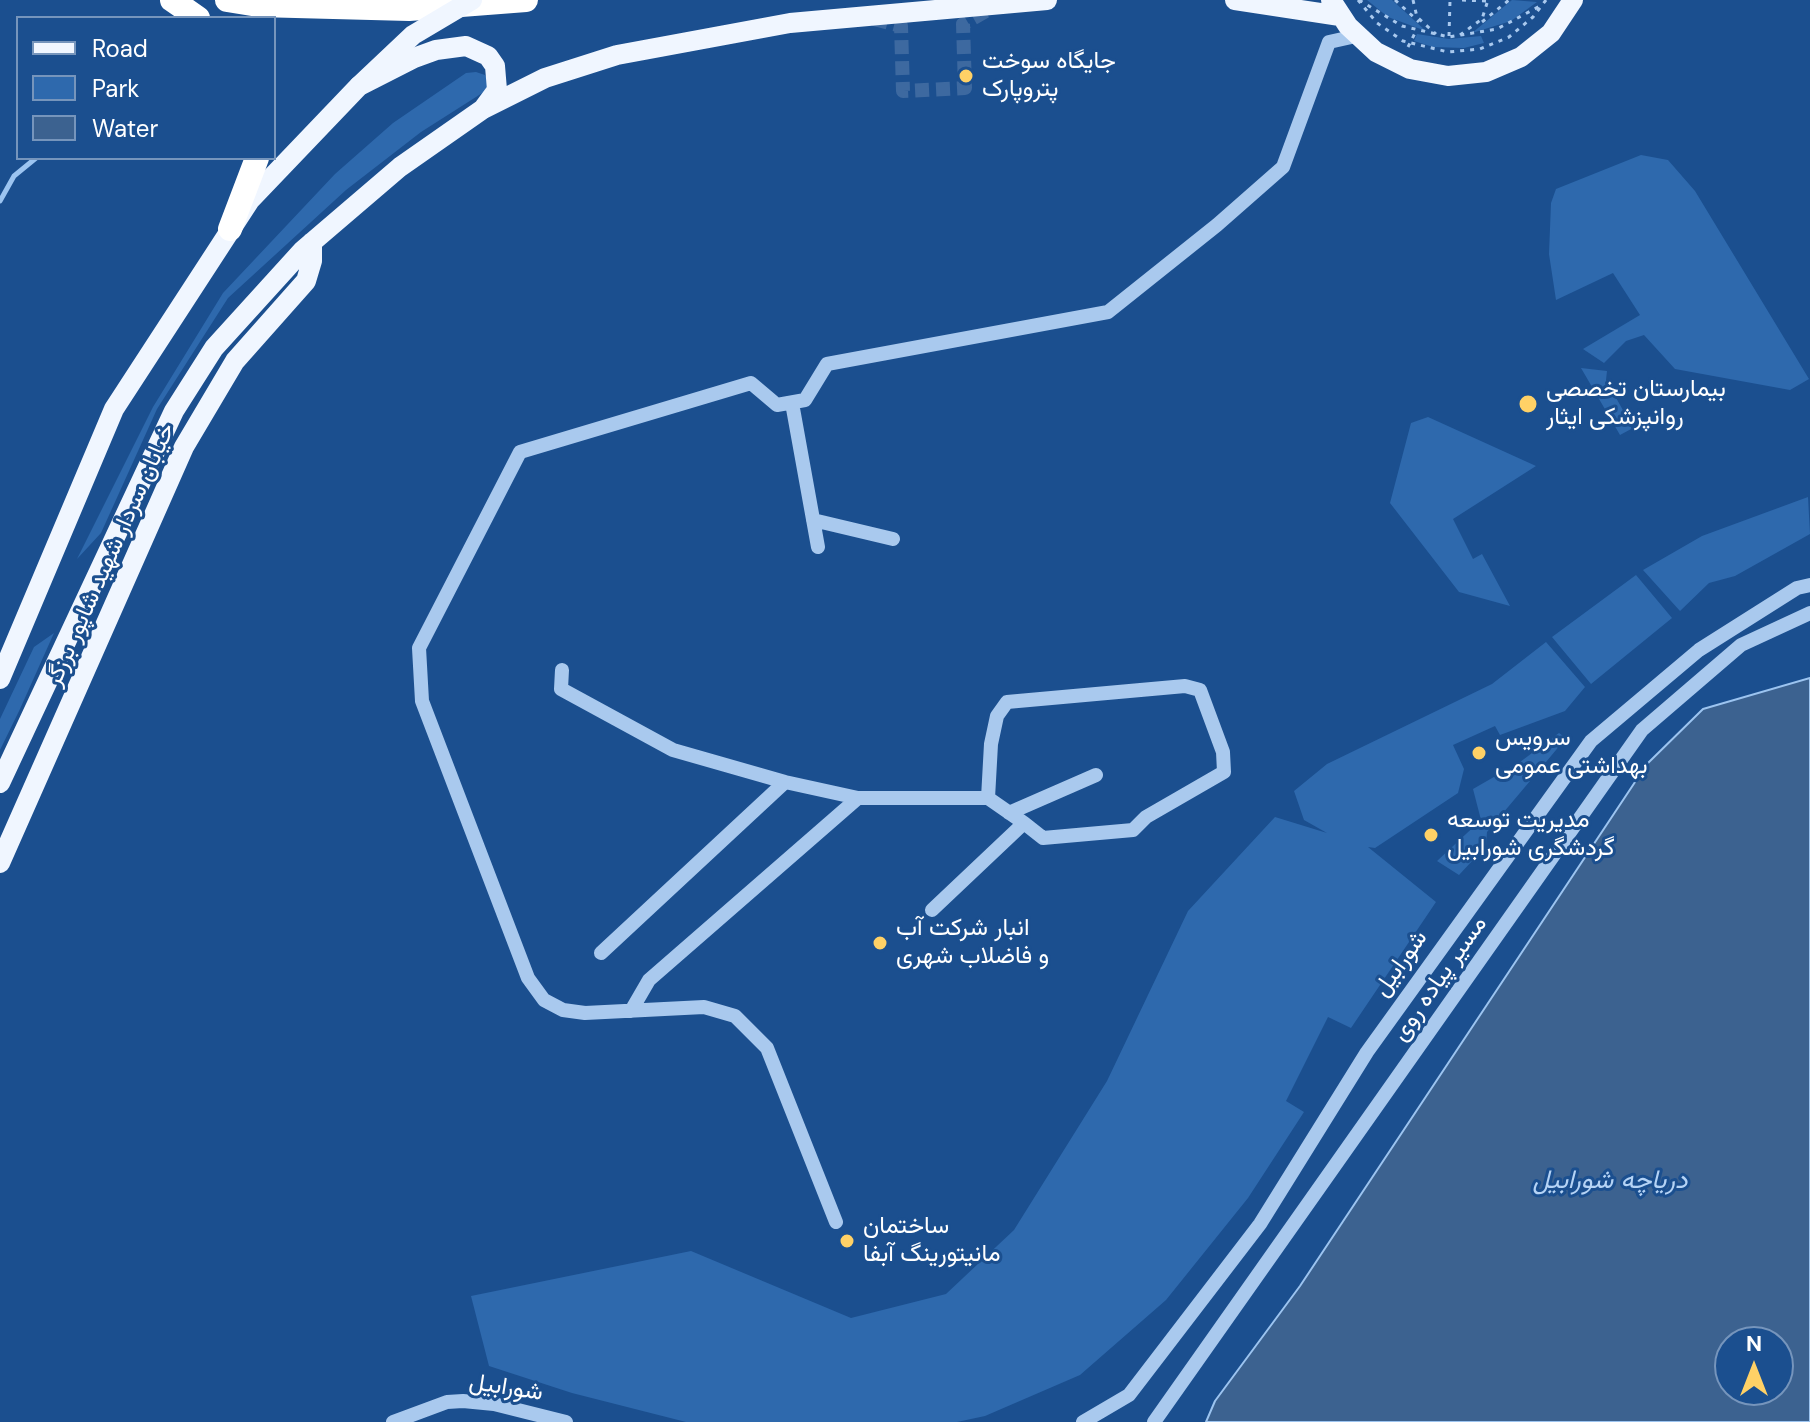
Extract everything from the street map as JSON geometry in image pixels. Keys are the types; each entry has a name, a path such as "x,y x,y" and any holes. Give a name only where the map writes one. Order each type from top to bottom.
{"highway":[{"path":"172,0 195,16"},
{"path":"227,0 258,5 409,9 526,0"},
{"path":"230,229 256,160"}],"main road":[{"path":"0,679 114,409 250,200 359,86 413,35 472,0"},
{"name":"خیابان سردار شهید شاپور برزگر","path":"0,783 174,411 214,348 312,242 400,167 483,109 575,67 706,36 790,23 1047,0"},
{"path":"1235,0 1336,8 1356,36 1376,52 1410,69 1429,74 1467,75 1504,66 1537,46 1557,26 1573,0"},
{"path":"359,86 425,54 466,46 478,49 495,66 497,90 483,109"},
{"name":"خیابان سردار شهید شاپور برزگر","path":"0,863 184,447 235,361 306,281 312,261 312,242"}],"street":[{"path":"836,1222 767,1048 735,1016 704,1007 585,1013 563,1010 544,1000 528,978 422,701 419,648 520,452 751,383 777,405 805,400 827,364 1108,312 1217,225 1283,167 1329,42 1356,36"},
{"path":"792,403 818,547"},
{"path":"813,520 893,539"},
{"name":"شورابیل","path":"1083,1422 1129,1395 1260,1224 1367,1052 1591,741 1699,650 1797,588 1810,585"},
{"name":"مسیر پیاده روی","path":"1154,1422 1642,730 1741,645 1810,613"},
{"path":"562,670 561,689 673,750 785,782 858,798 988,798 1043,838 1133,830 1146,817 1224,772 1223,752 1200,690 1185,686 1007,702 997,716 991,744 988,798"},
{"path":"1009,813 1096,775"},
{"path":"601,953 785,782"},
{"path":"631,1011 649,980 858,798"},
{"path":"932,910 1024,823"},
{"name":"شورابیل","path":"393,1422 447,1402 463,1401 494,1404 566,1422"}],"path":[{"path":"1359,0 1387,19 1416,31 1449,37 1482,34 1512,23 1545,4"},
{"path":"1359,0 1377,23 1409,45 1448,52 1488,48 1522,28 1545,4"},
{"path":"1395,0 1423,25 1441,36"},
{"path":"1413,0 1423,25"},
{"path":"1449,37 1450,0"},
{"path":"1462,0 1488,0 1476,27"},
{"path":"1457,37 1476,27 1509,0"},
{"path":"1538,0 1545,4"},
{"path":"1409,45 1416,31"},
{"path":"1482,34 1488,48"}],"green space":[{"path":"1367,0 1392,0 1426,31 1388,17"},
{"path":"1512,0 1537,2 1511,21 1472,33"},
{"path":"1417,34 1449,39 1481,36 1484,43 1464,48 1433,47 1414,41"},
{"path":"466,73 485,75 489,83 487,90 421,132 346,190 228,298 157,409 101,533 77,559 153,407 223,293 335,174 393,123"},
{"path":"1641,155 1668,160 1695,191 1809,379 1790,390 1675,369 1644,335 1626,341 1604,363 1583,349 1640,315 1613,273 1556,300 1549,254 1551,203 1556,189"},
{"path":"1581,368 1607,371 1606,380 1633,428 1620,435"},
{"path":"1428,417 1536,466 1453,519 1473,559 1482,554 1510,606 1459,592 1390,503 1411,423"},
{"path":"1808,497 1810,534 1735,576 1709,583 1680,611 1643,570 1702,536"},
{"path":"1636,575 1672,618 1591,684 1552,637"},
{"path":"54,633 0,750 0,719 34,647"},
{"path":"1546,642 1585,687 1565,711 1500,735 1495,726 1453,745 1464,769 1458,793 1375,848 1368,847 1436,902 1351,1028 1328,1017 1286,1101 1304,1112 1248,1198 1166,1300 1080,1375 985,1416 957,1422 686,1422 572,1393 489,1366 471,1296 691,1251 851,1318 946,1294 1014,1230 1107,1081 1188,911 1275,817 1327,833 1304,820 1294,791 1327,764 1492,684"},
{"path":"1559,733 1566,738 1536,774 1520,762"},
{"path":"1513,766 1530,781 1487,832 1486,846 1459,875 1437,861 1481,820 1473,789"}],"water":[{"name":"دریاچه شورابیل","path":"1810,678 1810,1422 1206,1422 1215,1401 1300,1286 1647,764 1703,709"}],"waterway":[{"path":"0,201 14,176 34,160"}],"tunnel":[{"path":"874,19 901,26 903,91 965,88 963,24 991,8"}],"place":[{"name":"جایگاه سوخت پتروپارک","path":"966,76"},
{"name":"بیمارستان تخصصی روانپزشکی ایثار","path":"1528,404"},
{"name":"سرویس بهداشتی عمومی","path":"1479,753"},
{"name":"مدیریت توسعه گردشگری شورابیل","path":"1431,835"},
{"name":"انبار شرکت آب و فاضلاب شهری","path":"880,943"},
{"name":"ساختمان مانیتورینگ آبفا","path":"847,1241"}]}
